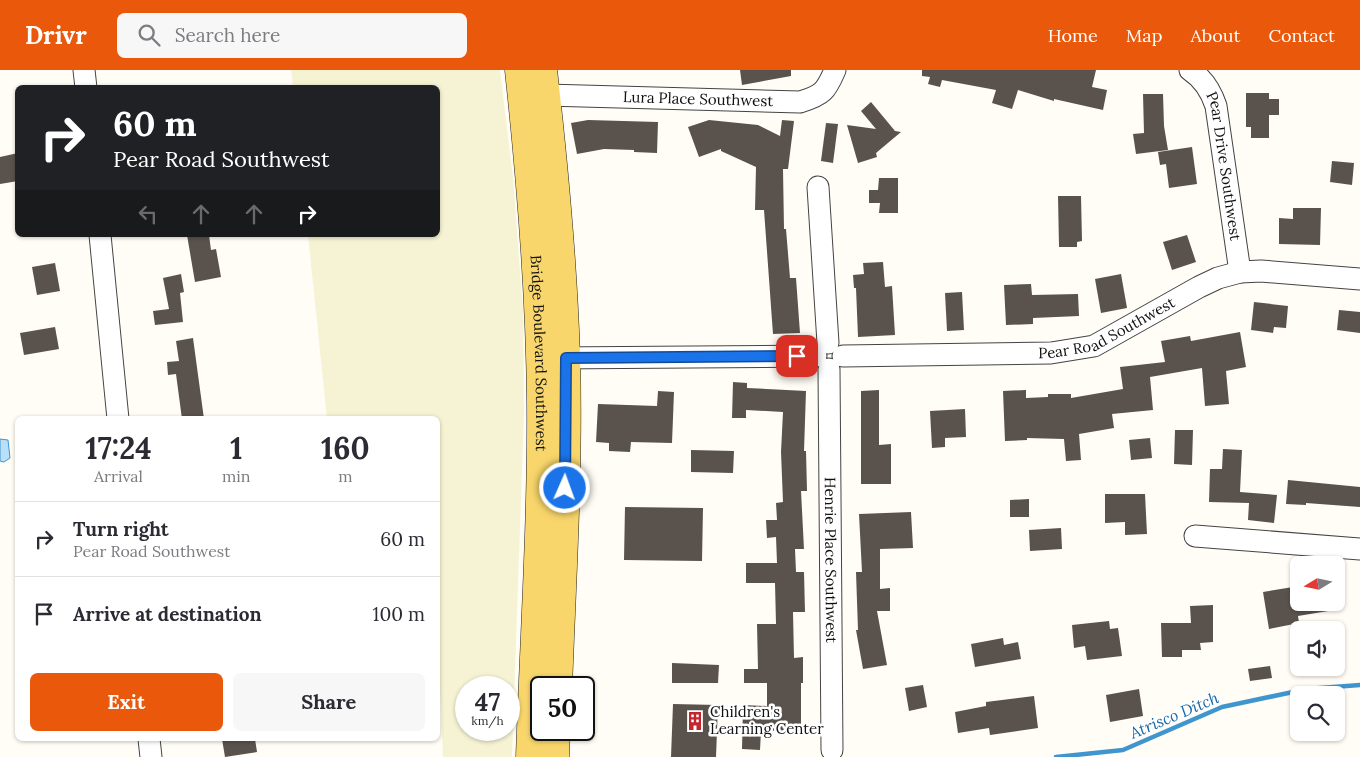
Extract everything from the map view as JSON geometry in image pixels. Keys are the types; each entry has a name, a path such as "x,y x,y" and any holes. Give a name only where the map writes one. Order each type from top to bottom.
{"main road":[{"name":"Bridge Boulevard Southwest","path":"519,70 534,219 538,284 553,358 566,460 558,676"},
{"name":"Bridge Boulevard Southwest","path":"530,757 540,498 553,358 559,224 545,83"},
{"path":"555,757 556,741"}],"street":[{"path":"84,70 86,85"},
{"name":"Lura Place Southwest","path":"545,83 800,102 817,97 829,84 835,70"},
{"name":"Pear Drive Southwest","path":"1190,70 1205,83 1212,94 1216,106 1240,272"},
{"name":"Henrie Place Southwest","path":"818,187 829,356 832,750"},
{"path":"100,237 118,416"},
{"name":"Pear Road Southwest","path":"553,358 1051,353 1094,346 1199,287 1218,278 1240,272 1261,271 1360,279"},
{"path":"1195,536 1360,549"},
{"path":"149,741 151,757"}],"shaded area":[{"path":"291,70 500,70 513,178 523,311 524,412 515,676 455,676 455,741 513,741 512,757 443,757 440,690 440,416 327,416 308,237 440,237 440,85 293,85"}],"water":[{"path":"0,439 8,440 10,458 4,462 0,461"}],"building":[{"path":"740,70 791,70 791,76 742,85"},
{"path":"922,70 1096,70 1092,87 1107,90 1103,110 1054,99 1054,101 1018,90 1012,109 992,103 996,90 942,80 940,87 928,84 930,77 922,76"},
{"path":"1246,93 1269,93 1269,99 1279,99 1279,115 1269,115 1269,138 1251,138 1251,127 1246,127"},
{"path":"1143,94 1163,94 1164,126 1168,150 1136,154 1133,134 1144,133"},
{"path":"871,102 895,131 901,132 876,153 877,157 858,163 847,125 876,129 861,111"},
{"path":"588,120 658,122 657,153 604,149 577,154 571,123"},
{"path":"709,120 758,125 780,136 782,120 794,121 788,169 783,169 784,229 786,229 790,278 796,278 800,333 773,334 764,210 755,210 756,167 721,151 721,149 699,157 688,127"},
{"path":"826,123 838,124 833,163 821,161"},
{"path":"1192,147 1197,184 1169,188 1166,164 1160,165 1158,152"},
{"path":"15,154 15,182 0,184 0,157"},
{"path":"1332,161 1354,163 1352,185 1330,182"},
{"path":"879,178 898,178 898,213 879,213 880,203 869,203 869,190 878,190"},
{"path":"1058,196 1081,196 1082,241 1077,242 1077,247 1059,247"},
{"path":"1293,208 1321,208 1320,245 1279,244 1279,218 1293,219"},
{"path":"1187,235 1196,262 1172,270 1163,242"},
{"path":"187,237 209,237 211,250 216,249 221,277 195,282"},
{"path":"883,262 885,287 892,286 895,335 858,337 856,288 854,288 853,275 864,274 863,263"},
{"path":"55,263 60,291 37,295 32,267"},
{"path":"181,274 184,292 180,293 183,322 155,325 153,311 169,309 163,278"},
{"path":"1121,274 1127,308 1101,313 1095,279"},
{"path":"1031,284 1032,295 1078,294 1079,316 1033,318 1033,324 1006,325 1004,285"},
{"path":"962,292 964,330 947,331 945,293"},
{"path":"1254,302 1288,306 1286,328 1274,327 1273,333 1251,330"},
{"path":"1339,310 1360,312 1360,333 1337,330"},
{"path":"55,327 59,349 24,355 20,333"},
{"path":"1240,332 1246,367 1226,371 1229,404 1205,406 1202,368 1150,377 1153,410 1112,414 1114,428 1079,434 1081,460 1066,461 1064,439 1027,438 1027,440 1005,441 1003,391 1026,390 1026,398 1048,397 1048,394 1071,394 1071,398 1123,389 1120,367 1165,362 1161,341 1190,336 1191,341"},
{"path":"193,338 204,416 182,416 176,374 168,375 167,362 179,361 176,341"},
{"path":"733,382 747,383 747,388 806,391 804,451 806,451 807,491 801,491 804,549 795,549 796,572 804,572 805,612 793,612 794,658 803,657 801,730 761,731 760,750 742,749 743,705 767,706 767,683 744,683 744,669 758,669 757,624 776,624 775,583 746,583 746,563 777,563 776,537 767,538 766,520 777,520 776,503 783,502 781,452 783,412 746,410 746,418 732,418"},
{"path":"879,390 879,445 891,444 891,484 861,484 861,391"},
{"path":"658,391 674,392 672,443 631,442 630,452 609,451 609,443 596,442 598,404 657,406"},
{"path":"965,409 966,437 945,438 945,447 932,448 930,411"},
{"path":"1175,430 1193,430 1192,465 1174,464"},
{"path":"1150,438 1152,458 1131,460 1129,440"},
{"path":"1223,449 1242,450 1240,492 1277,495 1274,523 1248,520 1249,503 1209,502 1210,469 1222,469"},
{"path":"691,450 734,451 733,473 691,472"},
{"path":"1288,480 1360,487 1360,507 1306,503 1306,505 1286,504"},
{"path":"1105,494 1145,494 1147,534 1125,535 1125,522 1105,523"},
{"path":"1029,499 1029,517 1010,517 1010,500"},
{"path":"625,507 703,508 702,561 624,560"},
{"path":"911,512 913,548 880,549 880,589 890,588 890,611 877,611 887,665 863,669 856,630 858,630 856,572 862,572 859,514"},
{"path":"1061,528 1062,549 1030,551 1029,530"},
{"path":"1290,588 1290,611 1328,611 1298,616 1299,621 1290,621 1290,625 1269,629 1263,592"},
{"path":"1213,605 1213,642 1200,643 1201,650 1182,650 1182,657 1162,657 1161,623 1191,623 1190,606"},
{"path":"1109,621 1110,629 1118,628 1122,656 1087,660 1085,646 1074,648 1072,625"},
{"path":"1003,638 1004,645 1018,642 1021,659 975,667 971,644"},
{"path":"672,663 719,665 718,683 672,683"},
{"path":"1270,666 1272,678 1250,681 1248,669"},
{"path":"923,685 927,707 909,711 905,688"},
{"path":"1139,689 1143,716 1110,722 1106,695"},
{"path":"1034,696 1038,728 990,735 989,728 958,733 955,712 986,706 986,702"},
{"path":"673,704 718,705 716,757 671,757"},
{"path":"222,741 255,741 257,752 225,757"}],"waterway":[{"name":"Atrisco Ditch","path":"1056,757 1123,750 1222,707 1307,689 1360,685"}],"place":[{"name":"Children's Learning Center","path":"695,721"}],"route":[{"path":"565,488 566,358 797,356"}]}
